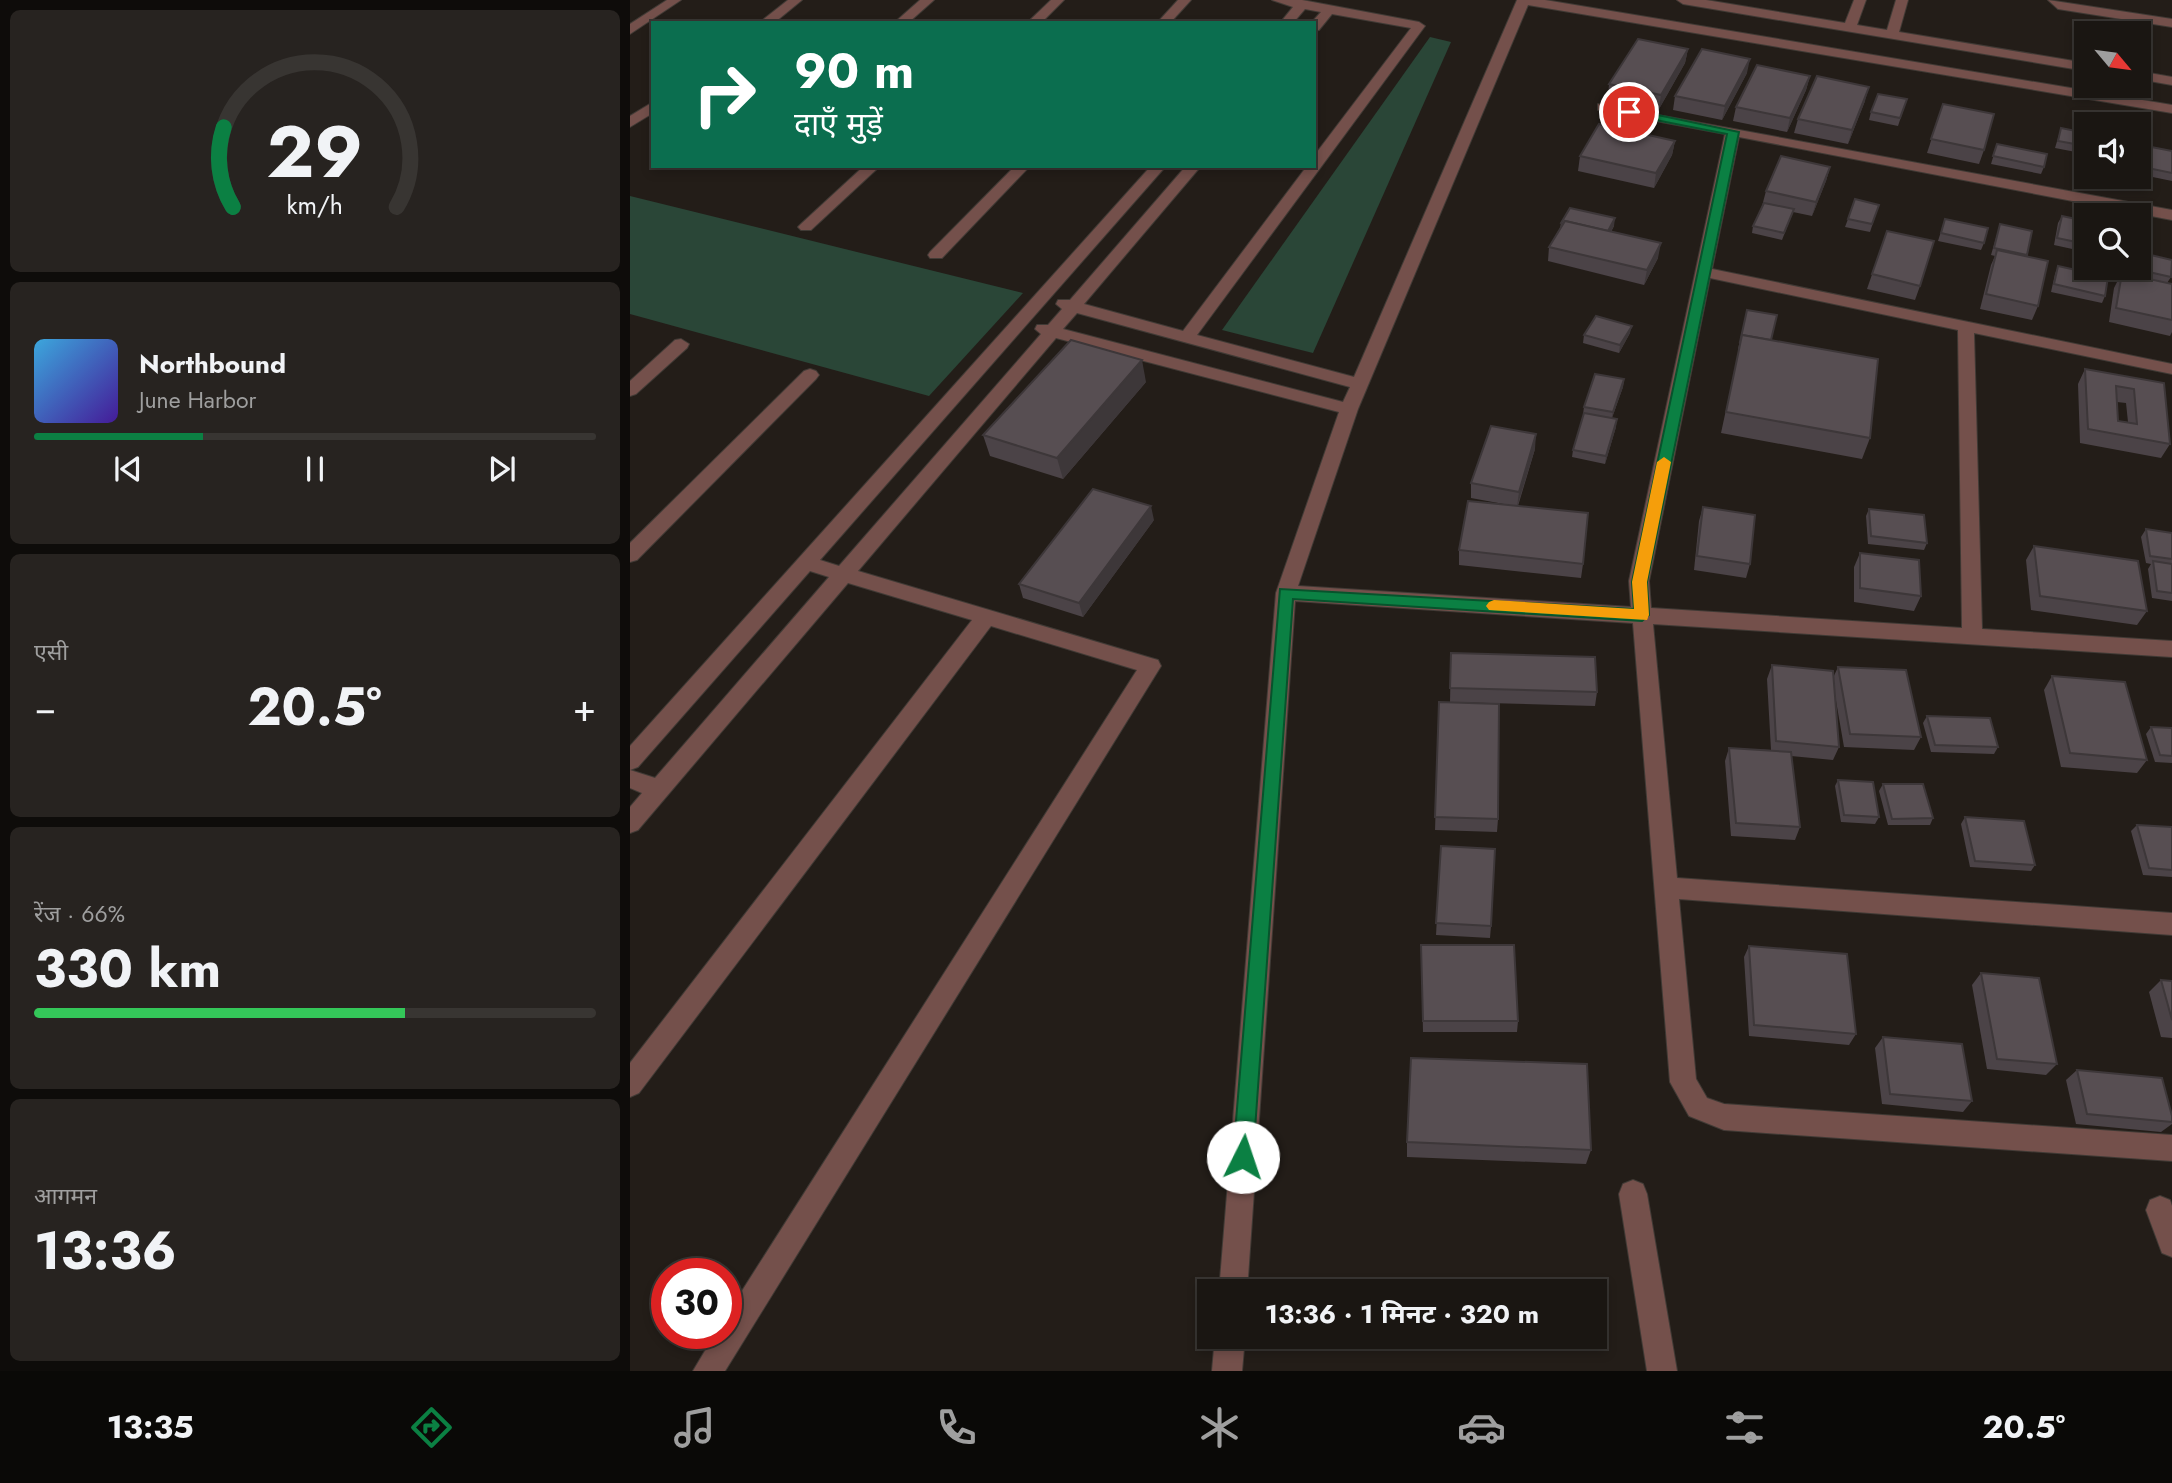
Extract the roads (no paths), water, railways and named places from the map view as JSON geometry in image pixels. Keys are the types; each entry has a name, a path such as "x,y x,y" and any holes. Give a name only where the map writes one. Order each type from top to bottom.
{"street":[{"path":"630,30 675,0"},
{"path":"768,21 796,0"},
{"path":"903,21 928,0"},
{"path":"1035,21 1058,0"},
{"path":"1165,21 1185,0"},
{"path":"1278,0 1419,26 1316,164"},
{"path":"1234,1279 1286,593 1349,409 1523,0 2172,108"},
{"path":"1683,0 2074,65"},
{"path":"1850,28 1860,0"},
{"path":"1892,35 1902,0"},
{"path":"2054,0 2058,5 2172,23"},
{"path":"1288,21 1303,5"},
{"path":"1316,25 1329,9"},
{"path":"2151,77 2172,81"},
{"path":"630,123 651,107"},
{"path":"1603,107 2172,215"},
{"path":"1733,132 1639,582 1682,1082 1698,1107 1724,1117 2172,1148"},
{"path":"806,227 871,168"},
{"path":"936,255 1021,168"},
{"path":"630,761 1157,168"},
{"path":"630,823 1192,168"},
{"path":"1187,337 1313,168"},
{"path":"1704,272 2172,369"},
{"path":"1042,298 1360,384"},
{"path":"1019,323 1349,409"},
{"path":"1966,326 1972,636"},
{"path":"630,390 681,344"},
{"path":"630,555 810,375"},
{"path":"709,1371 1151,666 806,563"},
{"path":"1286,593 2172,649"},
{"path":"630,1084 986,617"},
{"path":"630,779 659,789"},
{"path":"1666,888 2172,924"},
{"path":"1633,1194 1662,1371"},
{"path":"2160,1210 2172,1243"},
{"path":"1227,1371 1229,1349"}]}
